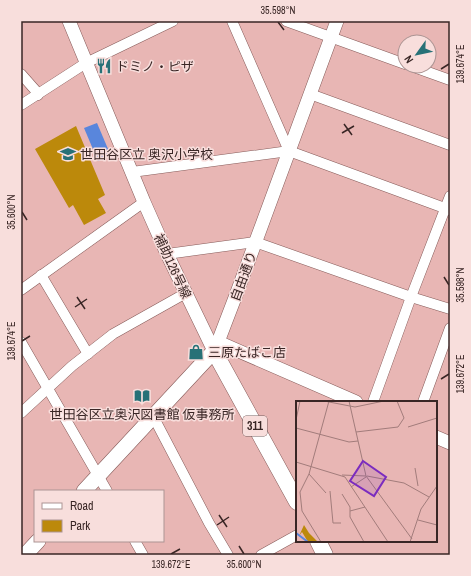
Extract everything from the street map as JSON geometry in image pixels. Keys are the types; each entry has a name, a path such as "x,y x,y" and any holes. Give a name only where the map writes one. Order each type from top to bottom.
{"main road":[{"name":"自由通り","path":"85,490 216,346"},
{"name":"補助126号線","path":"216,346 296,500"},
{"path":"24,555 37,542"},
{"path":"319,542 326,555"}],"street":[{"name":"補助126号線","path":"69,21 167,254 186,293 216,346"},
{"path":"21,105 86,63 173,21"},
{"path":"232,21 289,151"},
{"path":"286,21 397,61"},
{"name":"自由通り","path":"216,346 337,21"},
{"path":"21,74 38,95"},
{"path":"433,74 450,80"},
{"path":"310,94 450,145"},
{"path":"132,172 289,151 448,210"},
{"path":"373,401 411,297 448,210 450,196"},
{"path":"21,290 144,202"},
{"path":"167,254 255,242 411,297 450,309"},
{"path":"41,275 88,354"},
{"path":"21,413 72,366 113,334 186,293"},
{"path":"423,401 450,328"},
{"path":"21,342 106,490"},
{"path":"216,346 354,401"},
{"path":"153,416 209,523 228,555"},
{"path":"437,436 450,443"},
{"path":"261,555 296,536"},
{"path":"136,542 143,555"}],"green space":[{"path":"76,126 105,195 98,199 106,213 84,225 73,205 69,208 35,149"}],"water":[{"path":"97,123 111,156 98,161 84,128"}],"place":[{"name":"ドミノ・ピザ","path":"104,66"},
{"name":"世田谷区立 奥沢小学校","path":"68,154"},
{"name":"三原たばこ店","path":"196,352"},
{"name":"世田谷区立奥沢図書館 仮事務所","path":"142,396"}]}
